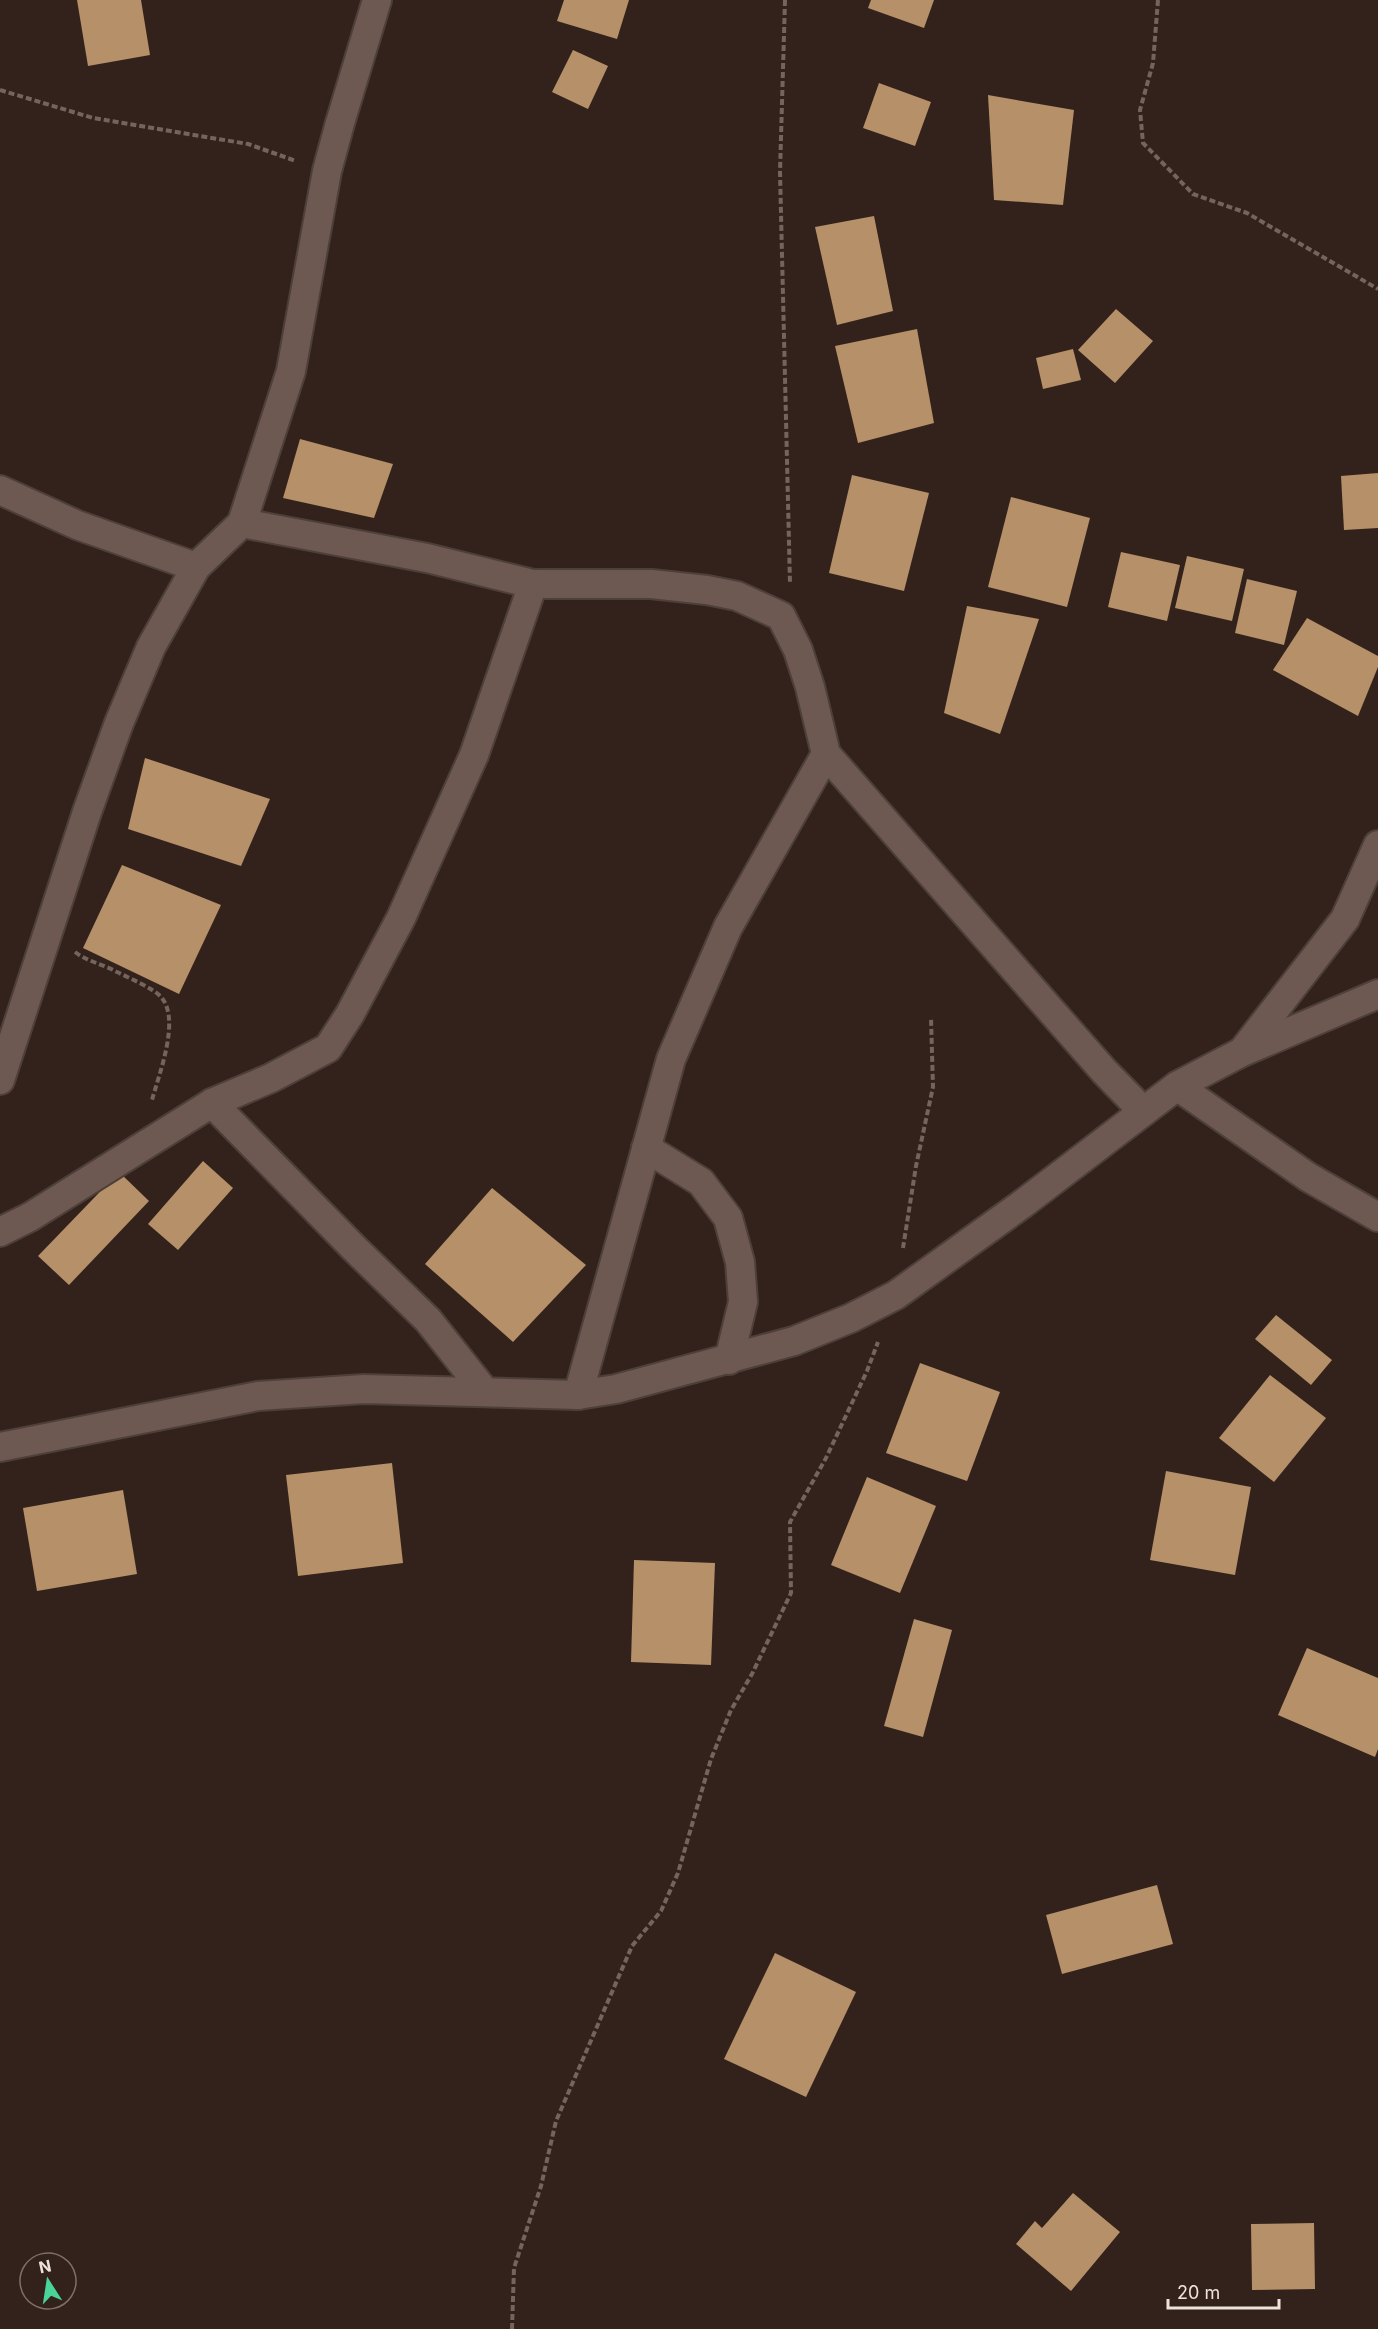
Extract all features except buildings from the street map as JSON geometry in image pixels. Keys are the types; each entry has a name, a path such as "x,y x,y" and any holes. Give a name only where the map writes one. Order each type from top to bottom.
{"street":[{"path":"0,1080 87,812 119,723 151,647 196,567 242,524 291,370 327,171 377,0"},
{"path":"0,490 77,525 196,567"},
{"path":"242,524 427,558 533,584 651,584 707,590 737,596 781,616 798,650 810,687 825,754 1104,1071 1143,1111"},
{"path":"0,1232 30,1217 212,1103 271,1078 328,1048 350,1014 401,918 474,755 533,584"},
{"path":"578,1395 671,1059 728,927 825,754"},
{"path":"1240,1053 1345,919 1378,845"},
{"path":"0,1447 258,1396 364,1389 578,1395 616,1389 794,1341 852,1318 896,1295 1021,1205 1177,1086 1240,1053 1378,994"},
{"path":"1177,1086 1308,1177 1378,1218"},
{"path":"212,1103 428,1320 485,1392"},
{"path":"646,1148 701,1182 728,1218 740,1262 743,1302 729,1360"}],"path":[{"path":"781,616 790,588 780,172 784,0"},
{"path":"1158,0 1153,63 1140,110 1143,143 1193,194 1246,213 1378,289"},
{"path":"0,90 93,118 248,144 327,171"},
{"path":"72,946 75,952 87,961 114,970 160,995 169,1007 170,1021 164,1057 137,1149"},
{"path":"512,2329 514,2268 541,2186 556,2121 632,1946 661,1911 678,1873 708,1768 731,1710 752,1674 791,1593 790,1522 826,1458 863,1381 896,1295 916,1166 933,1087 931,1018"}]}
